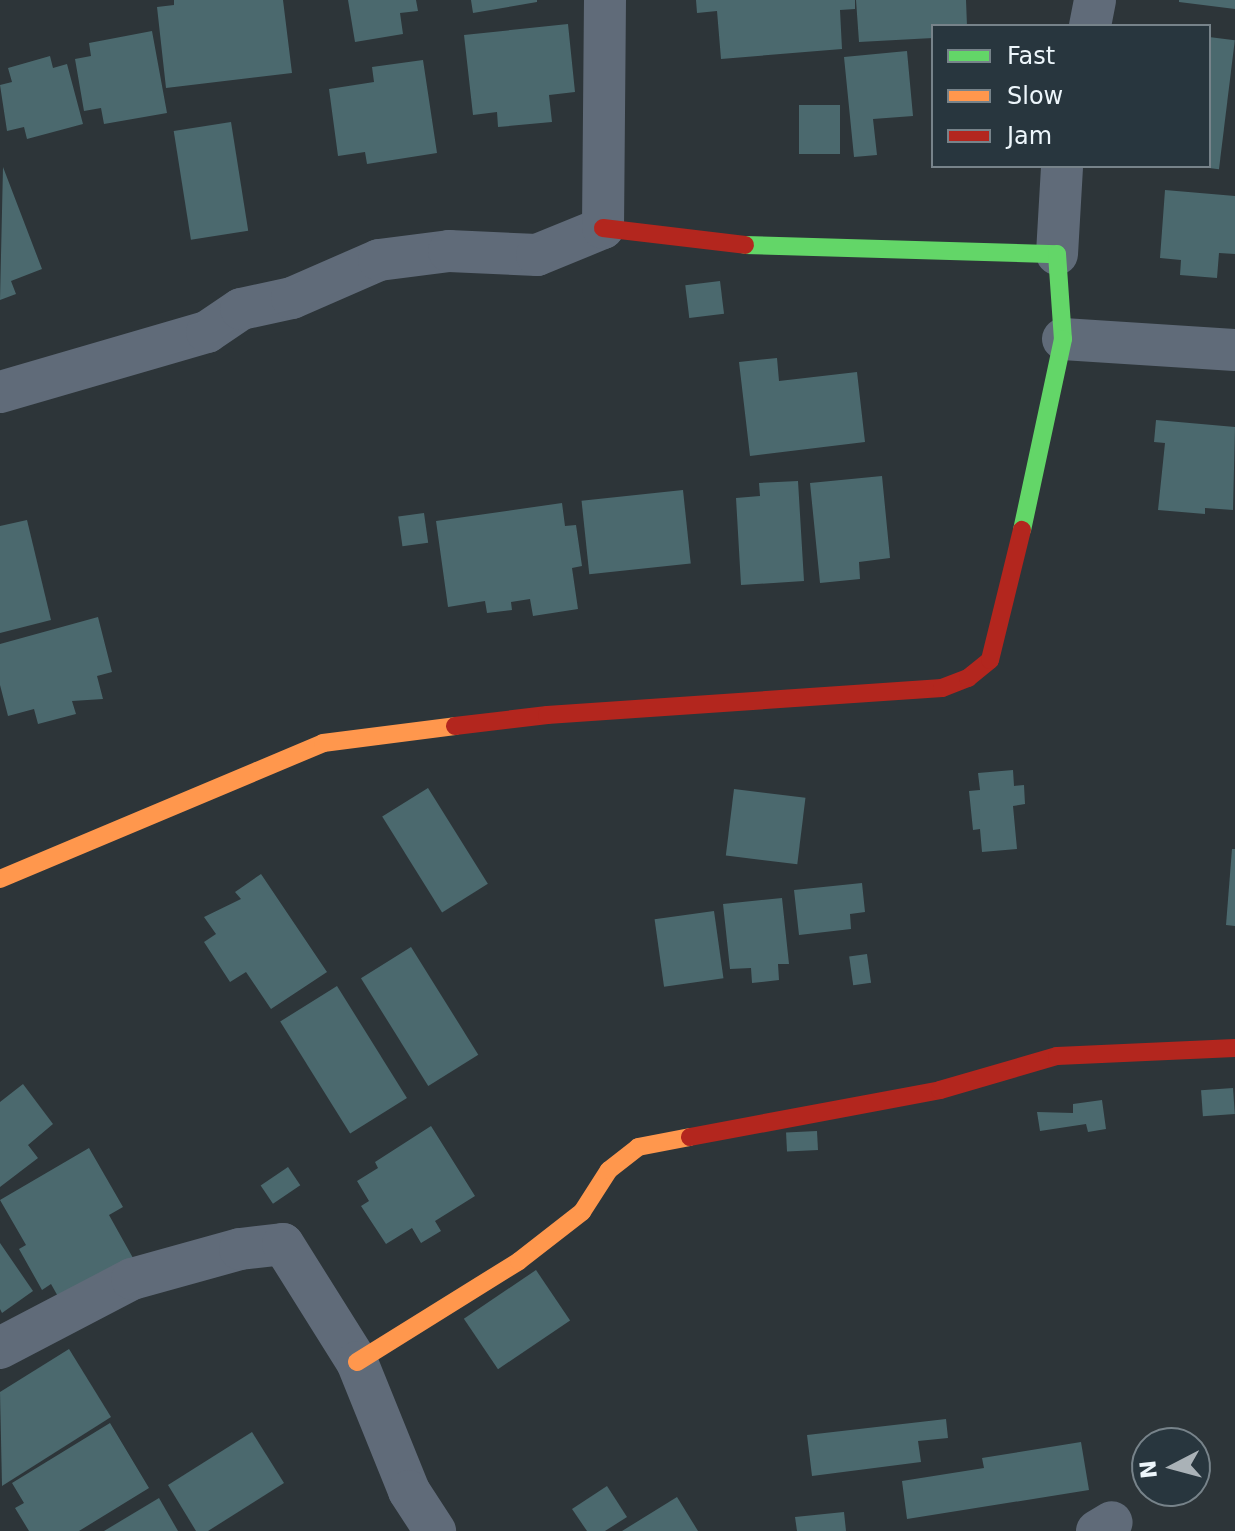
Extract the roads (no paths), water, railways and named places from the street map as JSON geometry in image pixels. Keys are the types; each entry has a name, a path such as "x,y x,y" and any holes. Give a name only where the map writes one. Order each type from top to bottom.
{"street":[{"path":"603,228 605,0"},
{"path":"1090,24 1095,0"},
{"path":"0,879 323,743 547,715 942,688 968,678 990,660 1000,631 1063,339 1057,254 1062,168"},
{"path":"0,392 207,332 241,309 292,298 379,260 449,251 537,255 603,228 659,231 748,246 1057,254"},
{"path":"1063,339 1235,350"},
{"path":"357,1362 519,1261 582,1212 609,1170 638,1147 940,1090 1057,1056 1235,1048"},
{"path":"0,1348 132,1279 240,1249 283,1244 357,1362 409,1491 435,1531"}]}
